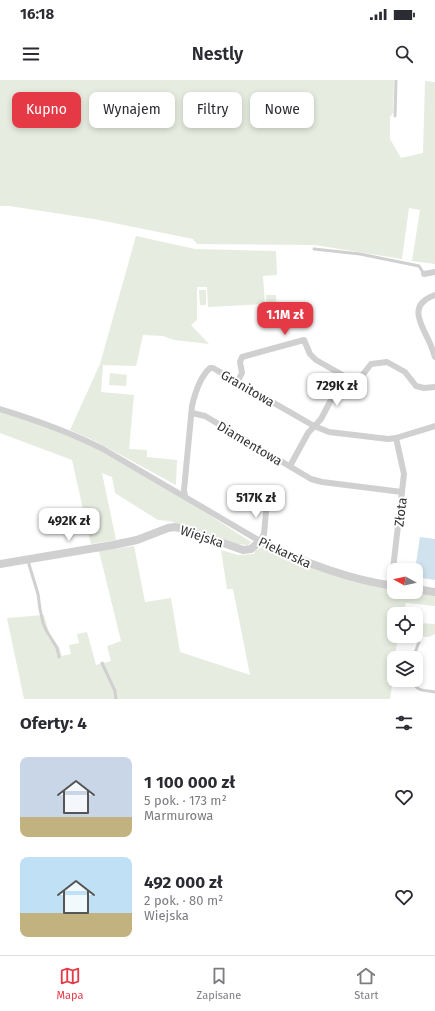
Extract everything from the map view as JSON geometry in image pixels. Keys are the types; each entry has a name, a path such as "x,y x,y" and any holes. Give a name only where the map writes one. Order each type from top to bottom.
{"street":[{"path":"424,274 435,272"},
{"path":"435,295 427,298 423,302 419,309 418,316 435,357"},
{"path":"237,382 242,373 240,362 242,357 304,340 310,354 316,360 343,377 355,382 358,381 371,364 387,362 405,372 416,386 424,388 435,387"},
{"name":"Granitowa","path":"185,496 184,490 192,406 195,393 206,371 210,368 314,426 329,432 378,439 396,438 435,426"},
{"path":"290,466 308,433 321,418 343,377"},
{"name":"Piekarska","path":"0,409 42,422 103,448 260,541 290,556 326,569 387,585"},
{"name":"Diamentowa","path":"192,413 205,416 310,478 322,482 402,492"},
{"name":"Złota","path":"394,563 404,474 396,438"},
{"path":"260,541 264,534 267,500"},
{"name":"Wiejska","path":"0,564 137,540 168,528 175,527 243,550 251,549 260,541"},
{"path":"423,591 435,592"}],"lane":[{"path":"395,116 396,80"},
{"path":"314,249 360,254 419,266 424,274"},
{"path":"28,559 38,594 43,623 57,648 59,657"},
{"path":"102,663 115,692 116,699"},
{"path":"415,687 435,692"}],"shaded area":[{"path":"0,80 394,80 393,113 390,117 390,139 401,158 423,153 425,81 435,82 435,264 412,261 420,210 409,208 402,259 315,245 197,244 193,239 94,219 9,206 0,206"},
{"path":"136,236 195,249 276,251 277,275 263,276 265,304 208,307 207,287 197,287 197,320 191,325 209,344 174,340 163,336 143,335 136,366 103,365 101,392 134,395 129,449 147,450 147,457 177,460 176,485 95,441 70,430 100,364"},
{"path":"199,290 206,290 206,305 200,305"},
{"path":"266,295 276,295 277,310 267,311"},
{"path":"110,373 127,375 126,386 109,385"},
{"path":"0,412 14,415 81,441 118,460 251,542 248,545 237,544 200,530 169,521 158,520 115,493 112,477 102,473 116,540 91,544 72,460 0,433"},
{"path":"134,546 145,602 171,598 180,652 250,675 233,589 227,589 221,550 238,555 254,554 255,551 262,547 387,587 387,599 423,599 423,593 435,595 435,606 406,603 405,607 387,607 387,643 397,643 396,651 387,651 387,687 392,687 390,699 24,699 7,618 44,615 49,633 59,647 62,656 71,654 69,645 79,643 77,634 87,632 96,665 111,661 107,646 121,641 99,551"},
{"path":"423,623 435,624 435,634 429,637 423,637"}],"water":[{"path":"420,537 435,539 435,580 423,578 423,563 416,563"}]}
